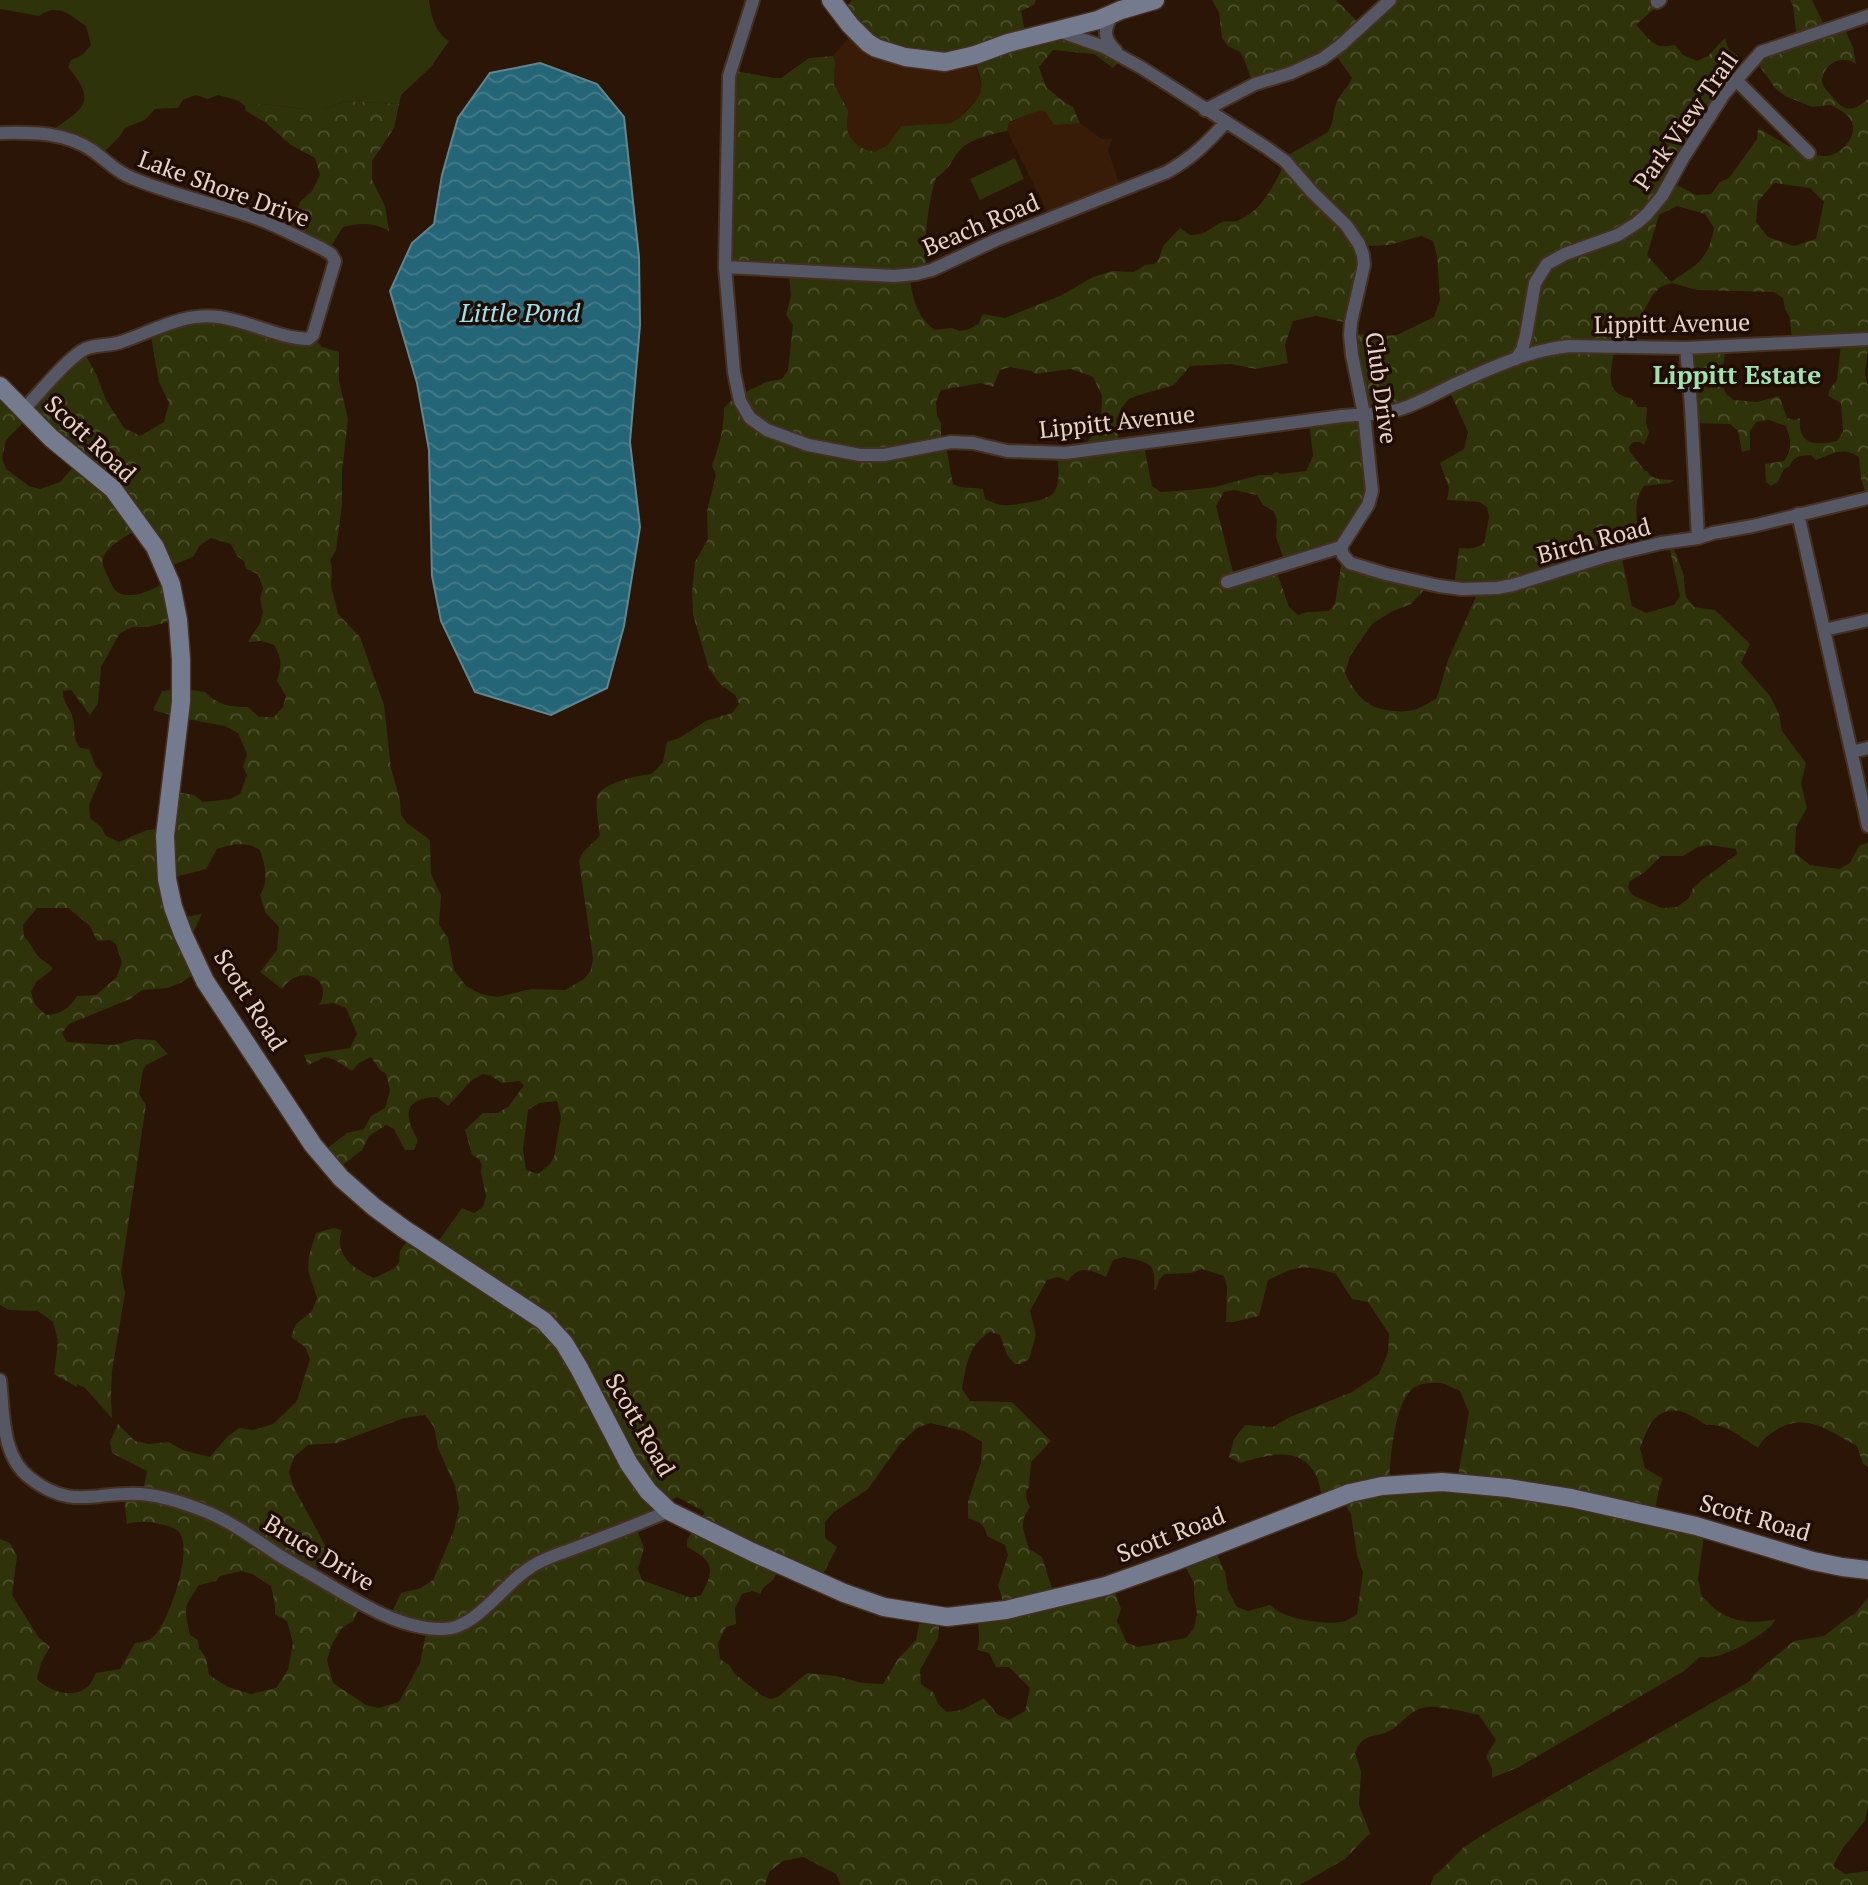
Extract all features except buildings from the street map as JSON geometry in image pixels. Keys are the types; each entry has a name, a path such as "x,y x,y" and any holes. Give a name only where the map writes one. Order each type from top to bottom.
{"street":[{"name":"Lippitt Avenue","path":"754,0 729,76 725,267 734,372 740,401 750,418 767,430 808,445 860,455 884,455 951,442 1020,452 1065,453 1400,409 1478,374 1554,347 1570,345 1686,348 1868,340"},
{"path":"831,0 868,43 898,55 933,62 958,60 1008,43 1098,20 1155,0"},
{"path":"1205,110 1255,84 1291,73 1322,59 1390,0"},
{"name":"Club Drive","path":"1113,14 1105,32 1107,41 1124,58"},
{"name":"Park View Trail","path":"1516,359 1526,335 1535,283 1547,264 1565,254 1618,235 1647,214 1662,196 1724,94 1761,52 1868,16"},
{"name":"Club Drive","path":"1056,30 1104,47 1124,58 1268,148 1285,161 1346,225 1359,244 1364,265 1350,335 1364,414 1372,491 1368,505 1341,547"},
{"path":"1736,80 1809,153"},
{"name":"Beach Road","path":"725,267 894,276 932,270 967,252 1167,172 1203,148 1226,122"},
{"name":"Lake Shore Drive","path":"0,133 32,132 81,144 131,178 253,217 323,249 331,254 335,261 313,335 308,339 221,317 201,316 180,320 119,343 84,349 73,357 23,410"},
{"path":"1686,348 1698,538"},
{"name":"Scott Road","path":"0,386 51,438 113,489 155,547 170,584 178,620 181,702 165,836 167,879 176,916 205,981 313,1144 341,1178 404,1230 544,1321 564,1343 629,1464 648,1491 669,1511 844,1593 884,1606 947,1617 1006,1610 1106,1586 1350,1493 1382,1486 1411,1484 1455,1483 1571,1498 1696,1526 1813,1560 1868,1570"},
{"name":"Birch Road","path":"1341,547 1346,559 1355,565 1419,582 1464,589 1513,585 1603,557 1753,526 1868,498"},
{"path":"1798,514 1868,826"},
{"path":"1227,582 1341,547"},
{"path":"1824,630 1868,620"},
{"path":"1852,752 1868,748"},
{"name":"Bruce Drive","path":"0,1380 8,1446 12,1457 29,1478 47,1489 78,1498 140,1494 189,1505 241,1529 365,1606 398,1620 427,1628 459,1627 480,1612 511,1581 536,1563 669,1511"}],"shaded area":[{"path":"856,29 974,60 982,88 978,97 958,120 951,123 901,126 888,145 874,152 859,147 850,138 847,130 848,110 834,85 833,56"},
{"path":"1040,109 1080,123 1102,139 1113,138 1108,150 1121,189 1049,215 1007,131 1009,123"}],"green space":[{"path":"0,0 429,0 437,28 449,41 431,67 401,95 399,104 345,101 325,109 303,109 262,104 245,106 239,101 218,95 208,99 196,95 183,100 178,108 155,109 145,120 125,128 101,155 58,137 54,129 74,115 84,103 82,88 68,67 71,60 82,55 91,45 86,26 58,10 39,16 0,9"},
{"path":"852,0 1036,0 1034,5 1021,11 1025,32 1089,40 1119,62 1113,68 1094,54 1053,50 1039,67 1046,87 1073,107 1080,123 1054,125 1046,112 1040,110 1009,122 1007,131 965,145 945,171 936,178 927,223 927,269 909,276 916,306 923,319 935,330 952,328 960,331 978,324 983,314 1005,318 1062,295 1093,277 1113,271 1134,272 1145,265 1155,264 1163,246 1180,228 1190,235 1200,234 1222,222 1237,221 1254,211 1267,196 1286,161 1285,157 1328,132 1337,102 1352,78 1335,54 1253,84 1240,52 1228,46 1222,38 1219,13 1212,0 1336,0 1361,25 1393,0 1664,0 1636,25 1653,43 1662,46 1675,45 1683,55 1697,61 1708,56 1725,38 1728,48 1748,65 1671,182 1696,195 1711,194 1720,182 1729,178 1757,139 1758,128 1790,146 1815,155 1837,153 1848,143 1853,130 1847,115 1831,105 1813,107 1785,96 1775,88 1756,61 1797,39 1790,0 1812,0 1826,29 1845,30 1853,47 1856,64 1846,60 1833,63 1826,69 1822,81 1836,101 1848,109 1857,107 1868,99 1868,347 1865,373 1868,387 1868,501 1861,478 1859,457 1853,454 1838,452 1816,460 1811,455 1797,457 1784,469 1778,482 1771,486 1766,482 1765,464 1784,461 1787,456 1790,444 1786,426 1769,420 1756,422 1750,431 1750,450 1742,452 1738,431 1730,424 1695,423 1691,350 1725,349 1722,384 1726,394 1734,400 1757,402 1779,396 1787,418 1800,418 1802,434 1809,442 1837,441 1843,432 1841,403 1828,396 1837,380 1841,344 1792,342 1790,318 1783,298 1774,292 1697,290 1672,283 1660,287 1637,323 1638,348 1614,349 1611,380 1616,392 1631,398 1638,407 1647,407 1646,423 1649,433 1644,445 1633,442 1629,447 1630,452 1652,476 1674,480 1670,483 1644,486 1637,501 1643,553 1622,559 1632,606 1646,613 1674,605 1680,596 1670,550 1674,549 1683,573 1686,597 1694,607 1715,610 1750,644 1741,663 1770,696 1779,714 1782,731 1806,763 1801,784 1807,808 1796,827 1795,853 1810,865 1839,869 1850,863 1859,846 1868,842 1868,1467 1863,1464 1857,1446 1816,1425 1796,1423 1785,1426 1766,1437 1758,1448 1727,1429 1706,1425 1682,1412 1668,1411 1655,1418 1640,1448 1645,1468 1663,1479 1654,1515 1705,1528 1698,1579 1702,1597 1722,1614 1736,1620 1760,1622 1776,1619 1772,1625 1756,1637 1718,1656 1700,1657 1684,1671 1519,1767 1492,1778 1492,1769 1486,1756 1496,1740 1479,1715 1437,1707 1415,1711 1389,1731 1365,1739 1355,1753 1361,1772 1359,1805 1370,1833 1345,1859 1300,1885 841,1885 836,1874 803,1857 783,1861 769,1872 765,1885 0,1885 0,1539 10,1543 17,1556 12,1595 39,1638 50,1647 41,1663 37,1679 54,1690 73,1693 88,1687 96,1673 120,1669 135,1643 150,1639 161,1627 178,1584 184,1553 183,1541 175,1529 147,1522 127,1524 124,1497 142,1495 147,1471 112,1453 110,1442 118,1424 135,1441 148,1444 168,1442 183,1450 210,1457 227,1437 239,1428 253,1430 273,1424 297,1401 310,1359 305,1347 291,1337 296,1324 312,1311 317,1298 308,1270 316,1233 334,1228 342,1230 340,1247 347,1260 374,1278 395,1268 399,1262 400,1251 413,1233 437,1243 462,1208 474,1213 483,1207 486,1196 482,1165 479,1159 472,1155 465,1130 483,1113 498,1113 509,1106 524,1085 519,1081 502,1083 483,1074 472,1080 448,1106 437,1097 418,1101 413,1104 409,1116 418,1140 414,1150 405,1150 394,1129 386,1125 369,1136 362,1150 339,1168 325,1150 347,1133 364,1129 371,1116 385,1108 390,1090 386,1074 371,1057 359,1063 352,1071 325,1057 308,1065 304,1055 350,1048 357,1034 346,1008 333,1003 319,1005 323,996 322,988 319,981 313,977 298,976 282,989 260,972 277,950 279,927 265,912 260,895 265,879 265,867 260,850 239,844 217,849 206,869 171,878 180,918 202,914 188,943 195,974 168,988 142,990 130,999 69,1024 62,1033 67,1042 114,1045 135,1039 155,1040 168,1054 146,1065 139,1094 146,1105 121,1272 125,1293 112,1371 112,1418 85,1388 77,1384 77,1387 54,1374 58,1341 53,1322 38,1311 9,1310 0,1305 0,383 25,408 85,354 106,400 124,428 140,436 164,422 169,403 159,382 151,337 170,325 217,317 314,338 322,347 339,352 339,381 348,419 342,471 342,505 336,550 330,560 331,585 338,614 360,637 384,705 391,768 400,800 401,815 407,823 430,840 431,874 441,895 439,925 448,938 454,970 466,986 481,994 497,997 531,989 565,990 584,979 591,970 593,958 579,861 583,852 600,836 596,805 600,792 621,781 652,774 663,762 667,742 679,738 706,721 732,713 739,704 735,695 720,684 709,669 693,615 695,562 708,539 707,511 716,475 712,466 721,437 724,408 741,391 744,393 766,382 782,379 788,370 793,325 786,315 791,296 789,276 731,265 727,81 736,71 781,78 809,58 833,56 834,85 848,110 847,130 859,147 874,152 888,145 901,126 955,121 980,93 980,78 974,60 888,50 842,12","holes":["1774,183 1810,188 1824,202 1816,239 1794,246 1768,237 1756,222 1758,201","1677,206 1705,214 1714,228 1708,248 1700,261 1671,282 1647,255 1659,215","1421,236 1433,241 1437,256 1440,300 1434,317 1397,335 1350,333 1362,415 1309,421 1313,456 1306,471 1282,474 1275,472 1272,475 1259,475 1215,487 1161,492 1152,486 1144,446 1120,446 1116,420 1129,399 1174,385 1190,366 1231,364 1256,369 1288,363 1285,345 1293,321 1316,316 1350,321 1367,246 1389,245","1010,367 1035,374 1071,369 1093,377 1102,396 1101,425 1079,452 1057,454 1058,483 1051,495 1030,502 1001,505 985,499 983,489 953,484 946,446 941,445 941,423 937,416 936,402 941,390 981,383 993,387 1000,370","1449,390 1468,432 1464,449 1440,463 1449,488 1447,500 1479,502 1487,507 1489,517 1484,543 1472,548 1459,548 1454,587 1478,592 1448,660 1437,698 1412,710 1377,708 1359,695 1345,673 1350,656 1372,624 1411,604 1430,584 1352,563 1343,553 1335,604 1329,611 1298,615 1289,607 1275,567 1234,576 1216,506 1224,492 1234,490 1257,495 1263,505 1274,511 1277,520 1276,537 1285,563 1346,546 1374,504 1377,477 1366,415","31,415 78,462 60,482 40,489 29,486 6,469 2,458 6,440","141,527 168,567 193,557 200,545 211,538 231,544 237,556 244,561 246,569 258,574 263,588 260,623 248,642 261,641 274,645 280,662 277,681 286,696 283,707 274,717 259,717 248,707 225,704 205,692 184,689 162,691 153,710 225,726 238,733 247,754 243,767 247,775 240,794 230,799 203,802 194,795 171,791 166,829 147,830 119,842 106,836 101,827 90,818 89,805 103,773 96,767 89,749 80,748 78,744 72,715 63,691 71,690 90,715 98,703 101,667 120,633 133,627 148,627 179,619 169,580 134,595 124,595 116,590 104,568 103,560 112,546","1709,845 1736,849 1737,854 1702,880 1693,888 1689,898 1677,907 1662,908 1632,895 1628,887 1630,881 1645,872 1661,856 1683,856 1698,847","37,908 68,908 90,926 97,941 110,940 116,944 122,963 116,978 96,995 77,996 64,1010 46,1015 35,1005 31,992 36,982 53,969 39,957 24,937 23,925","557,1101 561,1117 554,1157 550,1164 538,1174 526,1170 523,1149 528,1110 539,1103","1124,1257 1140,1261 1150,1265 1152,1269 1154,1290 1164,1274 1191,1273 1202,1269 1224,1276 1227,1287 1226,1322 1259,1316 1268,1280 1301,1268 1336,1274 1352,1299 1368,1302 1389,1334 1388,1352 1379,1374 1352,1392 1290,1417 1273,1427 1245,1425 1234,1439 1229,1457 1240,1463 1272,1455 1293,1456 1302,1460 1317,1477 1324,1504 1345,1504 1351,1514 1357,1555 1363,1572 1357,1614 1342,1622 1325,1623 1293,1617 1270,1605 1248,1611 1237,1607 1228,1590 1225,1572 1213,1546 1181,1558 1194,1583 1197,1614 1194,1628 1186,1638 1138,1647 1127,1643 1117,1621 1121,1609 1112,1584 1055,1598 1042,1557 1029,1549 1023,1527 1030,1507 1026,1495 1031,1462 1051,1441 1012,1402 970,1401 962,1389 972,1350 982,1337 990,1332 1000,1335 1007,1355 1015,1364 1021,1364 1029,1359 1036,1335 1030,1311 1047,1280 1058,1277 1068,1281 1076,1272 1090,1271 1106,1277 1113,1260","1442,1383 1460,1391 1469,1413 1456,1487 1389,1486 1394,1432 1402,1404 1415,1387","425,1415 434,1427 438,1448 455,1486 459,1508 454,1530 433,1580 421,1588 401,1593 392,1612 427,1628 420,1663 399,1702 378,1708 366,1705 333,1683 327,1660 332,1644 342,1628 353,1621 362,1602 314,1572 326,1554 326,1547 293,1486 289,1472 294,1457 308,1445 337,1443 404,1418","930,1423 964,1431 982,1442 981,1462 968,1501 968,1518 981,1524 987,1536 1005,1545 1008,1555 998,1585 1006,1612 978,1619 977,1650 989,1653 996,1667 1009,1667 1030,1688 1025,1711 1009,1720 997,1714 984,1698 962,1710 947,1712 938,1704 934,1693 921,1684 920,1670 938,1638 940,1618 920,1620 916,1640 898,1659 883,1684 807,1673 778,1697 770,1699 761,1695 720,1659 718,1643 726,1627 736,1624 735,1608 742,1594 752,1591 760,1594 773,1580 784,1560 821,1578 837,1547 825,1538 825,1522 834,1512 868,1489 900,1444 917,1428","677,1497 705,1512 687,1540 687,1547 707,1561 709,1566 709,1578 701,1595 691,1598 642,1580 638,1569 644,1548 634,1522","241,1571 252,1574 271,1586 275,1614 287,1621 293,1643 288,1670 276,1688 251,1694 228,1687 209,1675 206,1658 199,1648 198,1640 190,1635 186,1613 199,1585"]},
{"path":"345,101 399,104 394,128 372,161 372,180 385,206 389,231 366,224 343,227 328,251 289,230 300,202 312,191 320,175 315,158 291,145 266,123 246,111 245,106 262,104 325,109"},
{"path":"1015,158 1024,179 980,200 970,179"},
{"path":"1868,1597 1868,1807 1865,1821 1842,1849 1833,1866 1845,1874 1868,1871 1868,1885 1431,1885 1434,1875 1464,1847 1750,1681 1754,1674 1794,1641 1824,1636 1855,1614"}],"water":[{"name":"Little Pond","path":"540,63 597,84 624,117 639,257 640,325 630,442 640,527 624,626 607,688 551,715 475,692 441,621 432,576 429,450 417,383 390,291 412,243 434,224 442,175 458,118 490,73"}],"district":[{"name":"Lippitt Estate","path":"1737,375"}]}
